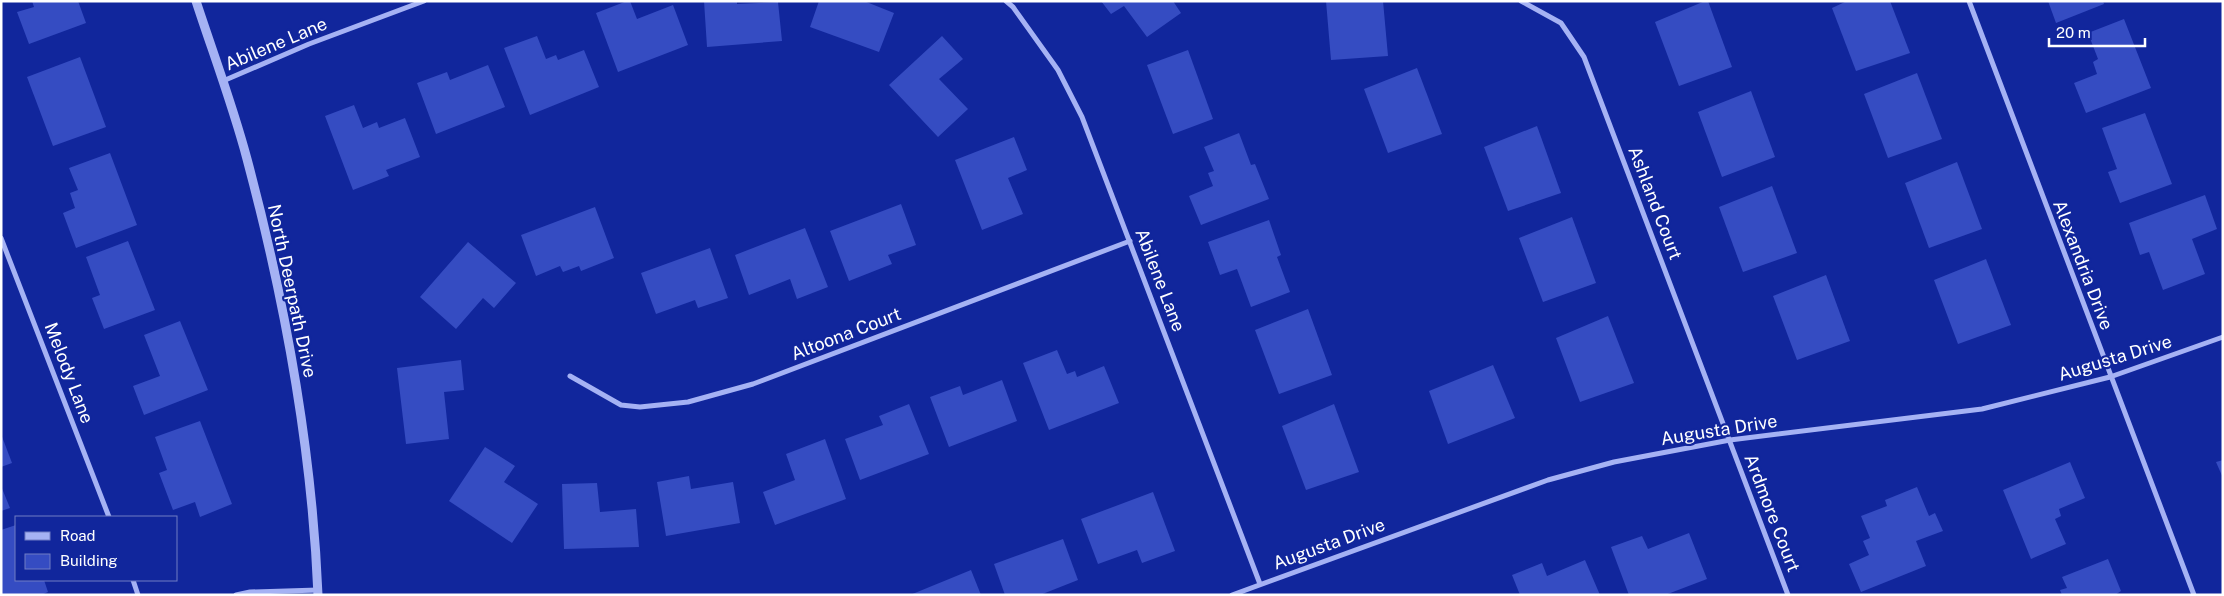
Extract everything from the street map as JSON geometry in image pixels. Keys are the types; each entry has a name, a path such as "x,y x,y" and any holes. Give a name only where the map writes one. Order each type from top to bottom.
{"street":[{"name":"North Deerpath Drive","path":"196,1 247,158 289,343 315,523 318,592"},
{"name":"Abilene Lane","path":"222,82 309,44 424,1"},
{"name":"Abilene Lane","path":"1006,1 1013,7 1058,70 1082,117 1260,584"},
{"name":"Ashland Court","path":"1521,1 1561,23 1584,57 1730,440"},
{"name":"Alexandria Drive","path":"1969,1 2194,595"},
{"name":"Melody Lane","path":"1,238 109,516"},
{"name":"Altoona Court","path":"570,376 621,406 640,407 688,402 753,384 1130,241"},
{"name":"Augusta Drive","path":"1232,595 1548,480 1614,462 1730,440 1982,408 2110,377 2223,338"},
{"name":"Ardmore Court","path":"1730,440 1788,595"},
{"path":"132,581 138,595"},
{"path":"236,595 250,592 318,592"}],"building":[{"path":"32,1 78,1 86,23 29,44 17,12 34,7"},
{"path":"630,1 637,19 673,5 688,45 618,72 596,13"},
{"path":"704,1 737,1 737,4 778,2 782,41 707,47"},
{"path":"819,1 864,1 894,13 879,52 810,27"},
{"path":"1101,1 1173,1 1181,13 1147,37 1124,6 1111,14"},
{"path":"1326,1 1383,1 1388,56 1331,60"},
{"path":"1708,1 1732,67 1679,86 1655,22"},
{"path":"1847,1 1890,1 1910,53 1856,71 1832,8"},
{"path":"2048,1 2103,1 2104,4 2056,23"},
{"path":"2124,19 2151,88 2086,113 2074,83 2097,74 2093,62 2098,59 2088,33"},
{"path":"537,36 546,59 556,55 558,60 584,50 599,87 530,115 504,48"},
{"path":"942,36 963,59 939,79 968,109 938,137 889,85"},
{"path":"1188,50 1213,119 1173,134 1147,65"},
{"path":"80,57 106,127 53,146 27,77"},
{"path":"488,65 505,107 436,134 417,83 447,72 450,80"},
{"path":"1417,68 1442,134 1388,153 1364,89"},
{"path":"1917,73 1942,139 1888,158 1864,94"},
{"path":"1751,91 1775,157 1722,177 1698,112"},
{"path":"354,105 363,128 377,122 379,128 405,118 420,157 386,170 389,176 353,190 325,116"},
{"path":"2145,113 2172,184 2120,203 2108,172 2117,169 2102,128"},
{"path":"1537,126 1561,193 1508,211 1484,147"},
{"path":"1239,133 1251,165 1255,164 1269,199 1201,225 1189,196 1213,186 1208,173 1214,171 1204,147"},
{"path":"1014,137 1027,170 1008,178 1023,214 982,230 955,160"},
{"path":"110,153 137,225 76,248 63,213 75,208 70,193 78,190 69,168"},
{"path":"1957,162 1982,229 1929,248 1905,183"},
{"path":"1772,186 1797,253 1743,272 1719,207"},
{"path":"2205,195 2217,229 2192,239 2205,274 2163,290 2149,252 2140,255 2129,223"},
{"path":"901,204 916,245 888,255 892,264 849,281 830,231"},
{"path":"595,207 614,258 581,271 579,266 563,272 560,266 536,276 521,235"},
{"path":"1572,217 1596,283 1543,302 1519,238"},
{"path":"1269,220 1281,255 1277,257 1290,292 1251,307 1237,269 1220,275 1208,242"},
{"path":"805,228 828,287 797,299 790,279 749,295 735,255"},
{"path":"128,241 155,310 104,329 92,298 100,295 86,257"},
{"path":"468,242 516,283 494,308 483,298 456,329 420,297"},
{"path":"710,248 728,298 698,308 695,300 656,314 641,273"},
{"path":"1986,259 2011,325 1958,344 1934,280"},
{"path":"1826,275 1850,341 1797,360 1773,296"},
{"path":"1308,309 1332,375 1279,394 1255,330"},
{"path":"1608,316 1634,383 1580,402 1556,338"},
{"path":"180,321 208,390 144,415 133,386 160,376 144,335"},
{"path":"1057,350 1067,374 1075,371 1077,377 1104,366 1119,403 1049,430 1023,363"},
{"path":"461,360 464,390 444,392 449,439 406,444 397,368"},
{"path":"1493,365 1515,418 1448,444 1429,391"},
{"path":"1002,380 1017,421 949,447 930,397 960,386 963,395"},
{"path":"909,404 929,454 860,480 845,439 883,425 879,416"},
{"path":"1334,404 1359,472 1306,490 1282,426"},
{"path":"200,421 232,504 200,517 195,502 173,510 159,473 167,470 155,437"},
{"path":"1,434 12,463 1,467"},
{"path":"825,439 846,499 775,525 763,492 795,480 786,454"},
{"path":"485,447 515,466 504,482 538,504 512,543 449,501"},
{"path":"2223,460 2223,478 2216,462"},
{"path":"2070,462 2085,498 2059,509 2061,516 2055,519 2066,544 2031,559 2003,490"},
{"path":"689,476 691,489 733,482 740,523 666,536 657,482"},
{"path":"597,483 600,512 636,509 639,547 564,549 562,484"},
{"path":"1,486 10,508 1,511"},
{"path":"1917,487 1929,516 1935,513 1943,531 1916,541 1926,566 1861,592 1849,564 1869,555 1863,541 1870,538 1861,516 1887,506 1885,500"},
{"path":"1153,492 1175,551 1142,563 1137,550 1098,564 1081,519"},
{"path":"15,525 15,581 44,581 48,592 41,595 2,595 1,530"},
{"path":"1689,533 1707,579 1665,595 1629,595 1611,547 1642,536 1648,549"},
{"path":"1063,539 1078,580 1040,595 1005,595 994,564"},
{"path":"2108,559 2121,591 2115,595 2062,595 2060,590 2067,588 2062,577"},
{"path":"1585,560 1600,595 1520,595 1512,575 1542,563 1547,576"},
{"path":"971,570 981,595 910,595"}]}
